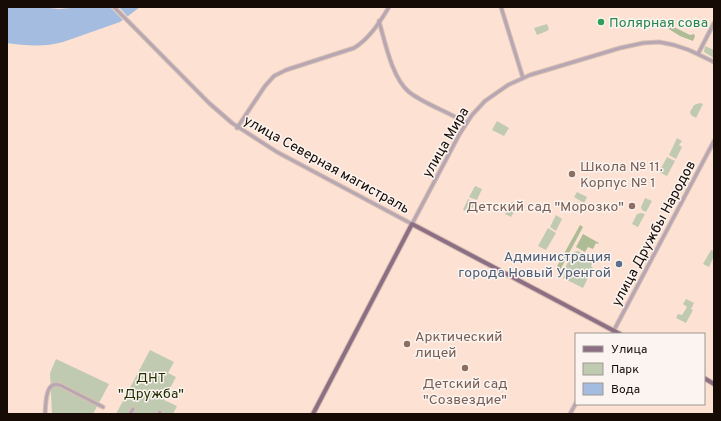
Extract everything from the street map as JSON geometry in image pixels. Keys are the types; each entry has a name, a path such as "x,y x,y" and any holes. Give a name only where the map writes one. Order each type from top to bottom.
{"main road":[{"path":"412,224 613,332"},
{"name":"улица Мира","path":"313,414 412,224"},
{"path":"705,379 714,384"}],"street":[{"name":"улица Северная магистраль","path":"114,7 218,112 237,128 277,152 412,224"},
{"path":"237,128 262,90 274,76 286,70 354,48 367,37 389,7"},
{"path":"501,7 523,78"},
{"path":"379,21 393,64 399,79 405,87 414,95 466,123"},
{"path":"698,54 714,23"},
{"name":"улица Мира","path":"412,224 466,123 488,98 508,85 523,78 614,50 643,43 668,43 698,54 714,62"},
{"name":"улица Дружбы Народов","path":"613,332 714,142"},
{"path":"45,414 48,389 50,385 54,384 59,384 103,407"},
{"path":"570,414 575,404"},
{"path":"130,414 133,409"}],"green space":[{"path":"660,20 690,35 694,34 695,36 693,41 680,36 659,23"},
{"path":"547,24 549,29 537,35 534,28"},
{"path":"705,46 714,50 714,58 704,52"},
{"path":"700,103 703,104 696,118 691,115 690,112 694,105"},
{"path":"497,121 509,128 504,136 492,130"},
{"path":"677,138 682,141 679,145 682,147 676,159 669,155"},
{"path":"667,157 675,161 667,176 659,172"},
{"path":"475,186 482,189 477,200 469,197"},
{"path":"577,192 587,197 584,203 574,197"},
{"path":"645,198 652,201 646,212 642,210 641,207"},
{"path":"468,199 475,203 470,213 463,210"},
{"path":"512,202 518,205 511,217 505,214"},
{"path":"637,214 645,214 638,227 632,224"},
{"path":"556,215 562,219 556,231 550,227"},
{"path":"580,225 583,227 560,270 556,268"},
{"path":"548,228 556,233 546,250 538,246"},
{"path":"583,234 599,243 596,243 593,249 588,247 585,252 576,247"},
{"path":"711,250 714,251 714,256 709,267 703,264"},
{"path":"578,251 594,260 591,266 593,268 583,288 563,278 565,274 562,273 574,252"},
{"path":"686,299 694,303 691,309 693,310 686,323 676,318 678,314 682,315 687,307 683,304"},
{"name":"ДНТ \"Дружба\"","path":"150,350 174,362 168,373 176,377 164,400 177,406 173,414 116,414"},
{"path":"56,359 109,384 93,414 52,414 50,373"}],"water":[{"path":"7,7 40,7 59,9 82,7 140,7 120,22 63,42 35,46 7,43"}],"pier":[{"path":"110,7 119,7 129,18 124,21"}],"place":[{"name":"Полярная сова","path":"601,22"},
{"name":"Школа № 11. Корпус № 1","path":"572,174"},
{"name":"Детский сад \"Морозко\"","path":"632,206"},
{"name":"Администрация города Новый Уренгой","path":"619,264"},
{"name":"Арктический лицей","path":"407,344"},
{"name":"Детский сад \"Созвездие\"","path":"465,368"}]}
